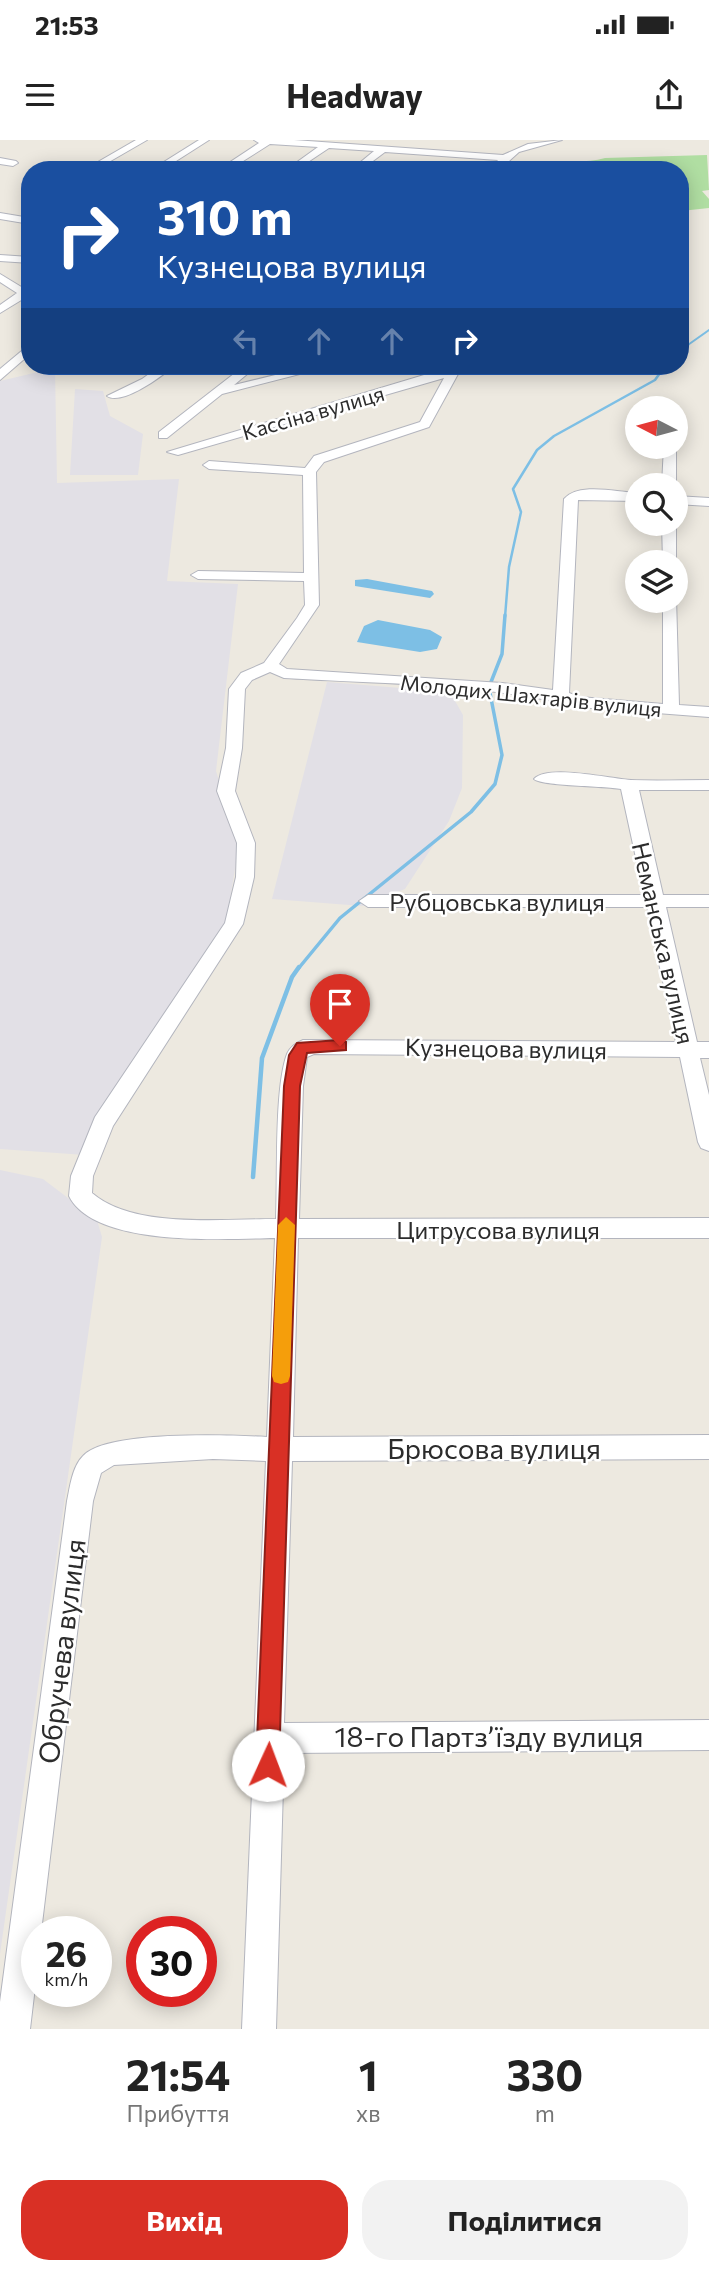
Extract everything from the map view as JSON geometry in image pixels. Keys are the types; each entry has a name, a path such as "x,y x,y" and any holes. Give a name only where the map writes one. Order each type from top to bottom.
{"street":[{"path":"105,161 143,140"},
{"path":"170,161 205,140"},
{"path":"258,140 504,158"},
{"path":"502,161 511,151 531,144 558,140"},
{"path":"236,161 268,141"},
{"path":"303,161 327,145"},
{"path":"367,161 383,149"},
{"path":"436,161 445,154"},
{"path":"0,161 13,163"},
{"path":"2,216 21,207"},
{"path":"2,216 21,219"},
{"path":"0,258 21,259"},
{"path":"0,277 21,293"},
{"path":"0,310 21,300"},
{"path":"0,376 21,356"},
{"path":"0,391 21,374"},
{"path":"113,396 146,382 155,375"},
{"path":"163,435 240,375"},
{"path":"219,393 290,375"},
{"name":"Кассіна вулиця","path":"173,452 436,375"},
{"path":"271,666 274,656 308,614 312,605 309,472 319,459 425,424 454,375"},
{"name":"Кассіна вулиця","path":"209,464 309,472"},
{"path":"561,696 571,499 575,495 625,497"},
{"path":"688,501 709,502"},
{"path":"198,575 311,577"},
{"path":"670,613 671,709"},
{"name":"Молодих Шахтарів вулиця","path":"271,666 284,673 478,685 561,696 578,702 709,712"},
{"name":"Цитрусова вулиця","path":"271,666 240,680 237,689 234,748 226,791 246,844 245,877 234,924 103,1123 82,1176 80,1196 92,1209 144,1224 286,1230 709,1228"},
{"path":"543,779 597,779 629,785 709,785"},
{"name":"Неманська вулиця","path":"629,785 709,1142"},
{"name":"Рубцовська вулиця","path":"368,901 709,901"},
{"name":"Кузнецова вулиця","path":"286,1230 292,1086 297,1055 303,1048 709,1050"},
{"path":"259,2029 286,1230"},
{"name":"Обручева вулиця","path":"13,2029 84,1480 92,1464 110,1452 213,1447 279,1449"},
{"name":"Брюсова вулиця","path":"279,1449 709,1447"},
{"name":"18-го Партз’їзду вулиця","path":"268,1738 709,1735"}],"shaded area":[{"path":"25,375 55,375 57,483 179,479 167,581 238,584 216,771 239,845 225,929 85,1155 0,1149 0,381"},
{"path":"75,389 103,391 110,416 143,434 138,475 70,475"},
{"path":"327,682 450,692 463,715 462,788 449,821 405,889 362,906 272,899"},
{"path":"0,1170 43,1179 97,1220 102,1237 0,1954"}],"green space":[{"path":"707,155 709,190 702,191 709,199 709,208 689,210 689,161 580,161"}],"water":[{"path":"367,579 432,591 434,594 430,598 355,586 355,580"},
{"path":"378,620 430,630 442,637 437,649 420,652 357,642 364,626"}],"waterway":[{"path":"689,344 709,330"},
{"path":"505,617 509,567 521,512 513,489 537,450 554,436 655,380 659,375"},
{"path":"491,682 502,654 505,615"},
{"path":"298,969 340,918 471,812 495,784 502,755 490,693"},
{"path":"253,1177 262,1058 292,977 299,967"}],"slow traffic":[{"path":"281,1376 286,1225"}],"route":[{"path":"268,1765 292,1086 297,1055 303,1048 340,1046"}]}
